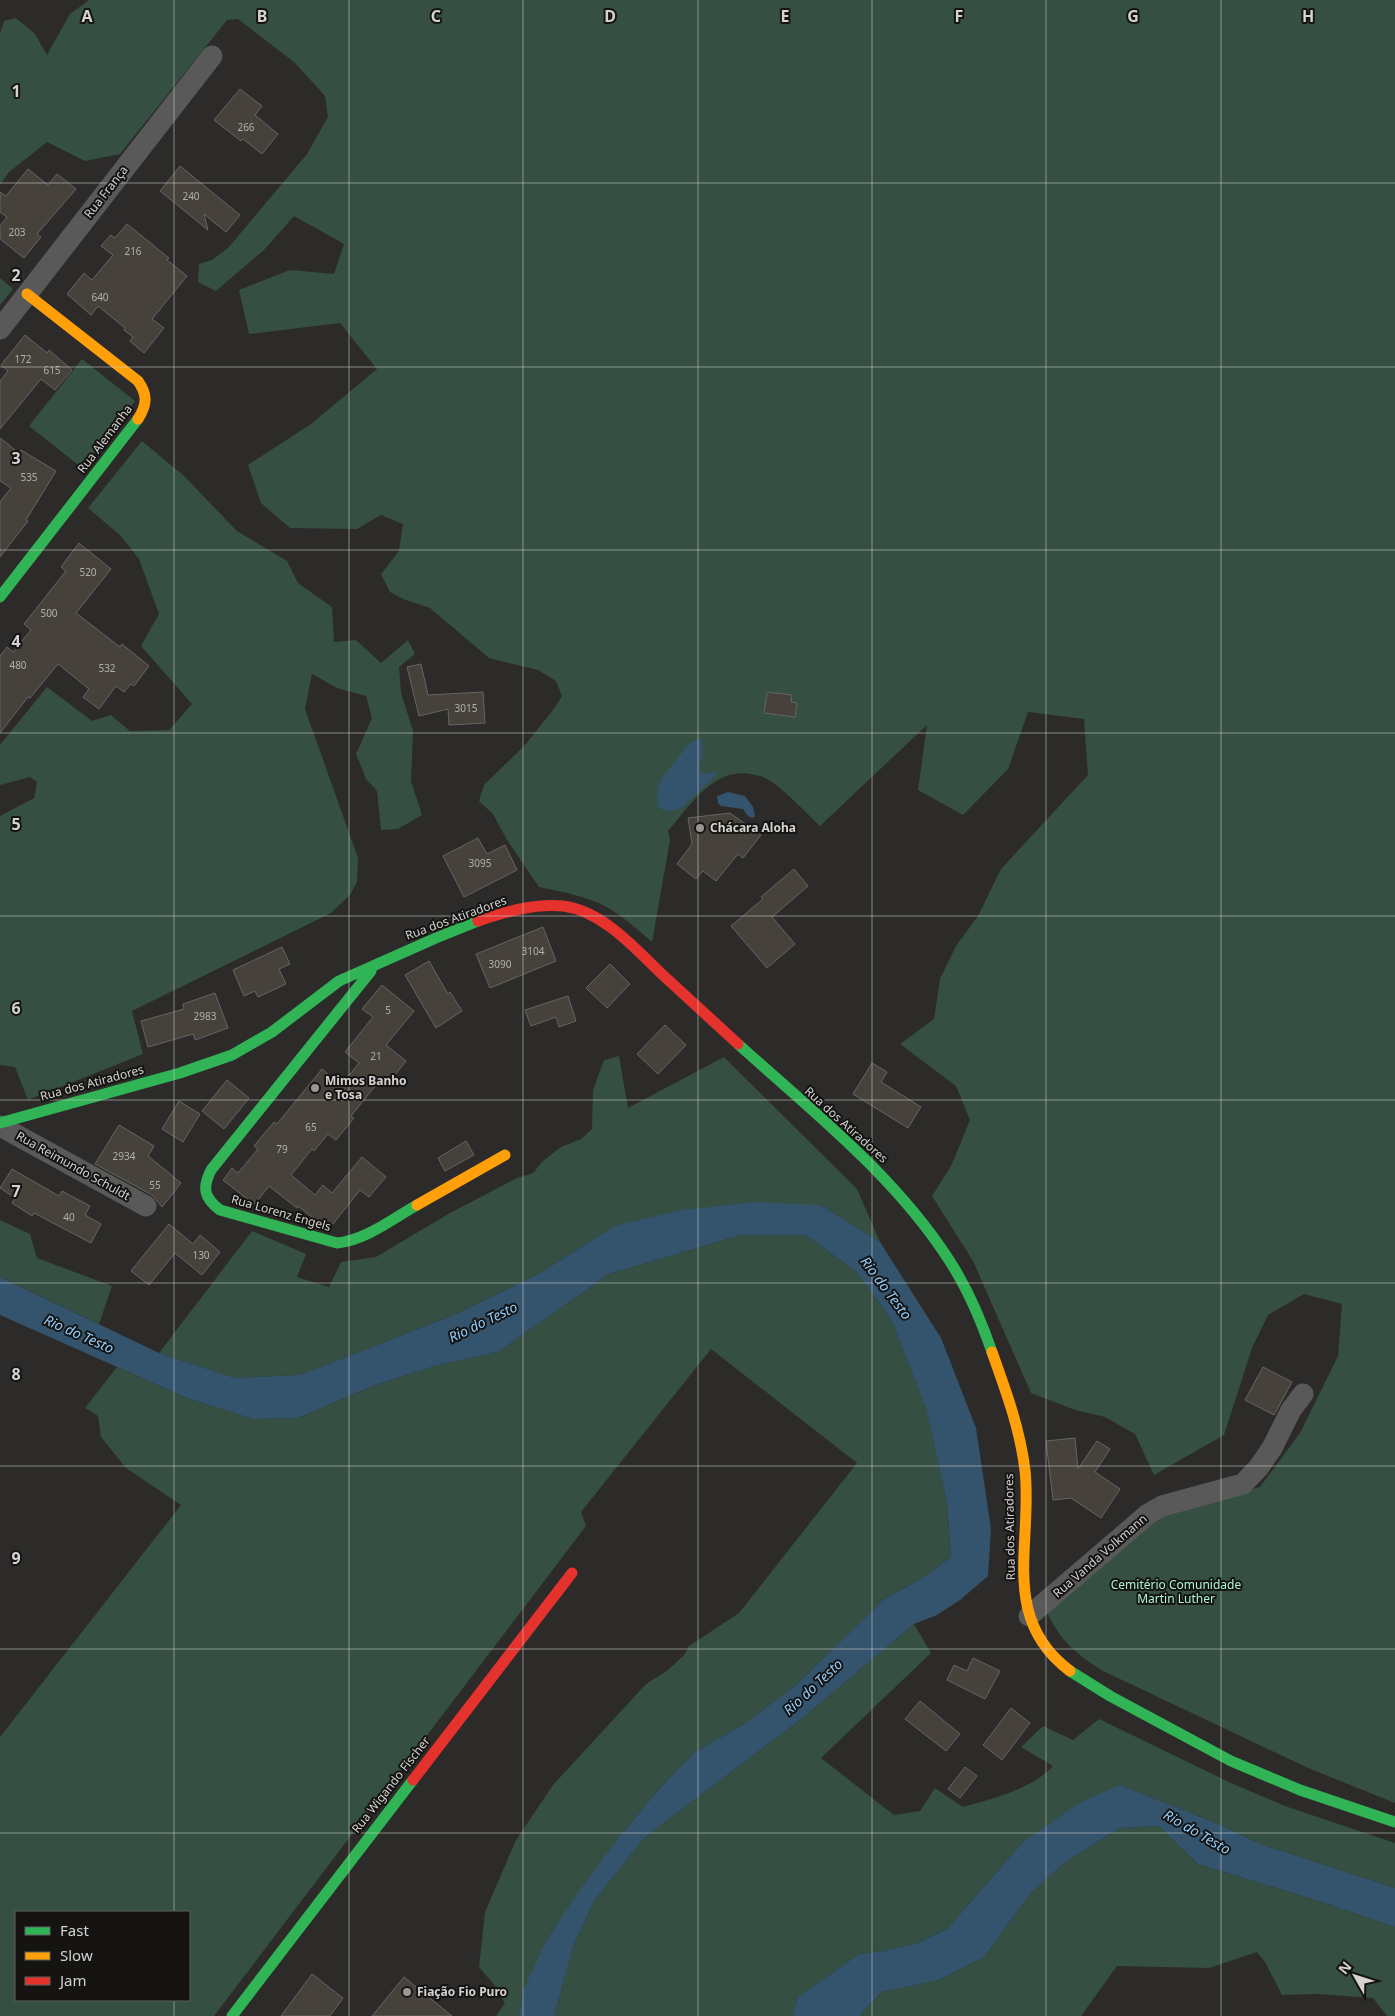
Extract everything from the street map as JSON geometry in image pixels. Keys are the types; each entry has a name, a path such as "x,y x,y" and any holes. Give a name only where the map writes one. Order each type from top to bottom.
{"street":[{"name":"Rua França","path":"0,328 212,56"},
{"name":"Rua Alemanha","path":"0,596 138,420 145,409 147,400 144,389 138,381 27,294"},
{"name":"Rua dos Atiradores","path":"0,1124 178,1073 233,1054 279,1028 332,986 376,963 440,936 515,911 537,907 564,906 580,911 607,924 896,1190 940,1246 970,1296 1007,1392 1020,1440 1026,1483 1025,1584 1034,1630 1046,1648 1066,1668 1090,1685 1243,1767 1301,1790 1395,1822"},
{"name":"Rua Lorenz Engels","path":"376,963 211,1170 204,1182 204,1192 210,1202 220,1210 337,1242 348,1242 359,1238 506,1155"},
{"name":"Rua Reimundo Schuldt","path":"0,1124 146,1206"},
{"name":"Rua Vanda Volkmann","path":"1030,1616 1148,1514 1162,1506 1242,1484 1260,1467 1291,1410 1303,1394"},
{"name":"Rua Wigando Fischer","path":"232,2016 572,1573"}],"green space":[{"name":"Cemitério Comunidade Martin Luther","path":"89,0 1395,0 1395,1803 1308,1768 1103,1671 1070,1646 1052,1623 1047,1613 1164,1513 1260,1487 1300,1433 1338,1356 1342,1304 1304,1294 1268,1315 1252,1348 1224,1435 1154,1475 1135,1434 1105,1417 1075,1410 1031,1393 973,1261 932,1196 951,1166 970,1120 956,1086 900,1044 934,1019 940,979 956,946 978,916 1001,869 1088,775 1084,719 1028,712 1008,769 963,815 918,790 927,725 820,826 789,796 766,778 741,773 728,775 716,781 695,799 668,831 670,840 652,942 620,916 599,903 577,895 539,887 507,840 493,814 479,801 484,785 525,745 562,696 556,681 538,670 489,658 430,608 403,599 390,592 381,574 399,551 403,524 381,515 357,529 290,528 261,503 248,465 311,424 377,369 340,323 249,334 239,290 290,270 334,274 344,244 294,216 264,250 216,291 198,282 199,264 212,260 228,248 307,154 328,117 325,96 295,63 238,19 227,20 120,154 85,161 47,142 9,172 0,185 0,34 4,21 16,18 35,34 47,55 70,14"},
{"path":"0,278 13,289 0,305"},
{"path":"82,359 135,401 82,468 29,426"},
{"path":"142,441 184,476 237,531 287,561 298,583 332,607 334,642 356,640 381,663 408,640 415,654 399,667 401,693 413,731 411,781 422,815 398,829 381,830 377,791 366,779 356,754 372,718 366,696 337,688 312,674 305,709 358,858 357,882 350,895 331,913 132,1011 143,1054 28,1100 15,1067 0,1065 0,816 34,798 37,782 30,777 0,785 0,745 47,687 92,721 111,715 130,731 169,730 192,704 141,646 159,614 139,559 121,536 88,508"},
{"path":"619,1056 628,1108 724,1057 857,1189 880,1242 820,1205 615,1226 540,1273 454,1315 300,1375 235,1378 159,1353 252,1231 306,1254 297,1277 329,1287 341,1262 376,1257 450,1213 517,1178 533,1173 544,1160 561,1147 581,1139 592,1129 593,1090 604,1060"},
{"path":"0,1220 30,1234 37,1258 112,1286 99,1324 0,1277"},
{"path":"741,1235 805,1235 856,1271 891,1319 926,1407 947,1503 951,1557 921,1579 884,1599 797,1684 744,1724 695,1752 659,1789 619,1837 523,1991 519,2016 496,2016 505,2003 495,1986 479,1967 485,1912 516,1840 553,1785 646,1684 667,1671 685,1654 689,1646 739,1613 857,1463 711,1349 581,1512 586,1526 214,2016 0,2016 0,1737 181,1505 126,1468 101,1437 98,1416 85,1408 117,1367 187,1398 253,1419 298,1418 375,1385 438,1365 498,1352 609,1274"},
{"path":"914,1624 931,1653 821,1758 894,1815 920,1811 935,1788 963,1807 1023,1787 1053,1766 1021,1747 1043,1726 1073,1740 1099,1719 1231,1783 1285,1806 1395,1843 1395,1888 1260,1844 1221,1825 1120,1785 1023,1842 947,1929 918,1943 884,1951 859,1954 798,1997 792,2016 554,2016 573,1947 594,1901 644,1838 805,1716"},
{"path":"1159,1826 1198,1864 1322,1902 1395,1927 1395,2016 1387,2016 1373,1998 1317,1994 1282,1995 1265,1962 1257,1952 1209,1968 1117,1966 1081,2016 861,2016 861,2013 882,1992 939,1980 984,1957 1030,1894 1065,1862 1120,1828"}],"water":[{"path":"701,738 703,753 699,770 704,774 715,771 716,775 683,807 667,812 658,807 657,798 661,779 687,745"},
{"path":"728,792 745,796 753,807 755,816 753,818 748,816 743,809 721,806 718,803 717,796"},
{"name":"Rio do Testo","path":"759,1202 820,1205 880,1242 941,1338 976,1428 991,1529 988,1576 960,1600 937,1615 914,1624 805,1716 644,1838 594,1901 573,1947 554,2016 519,2016 523,1991 545,1943 579,1891 619,1837 659,1789 695,1752 744,1724 797,1684 884,1599 921,1579 951,1557 947,1503 926,1408 891,1319 856,1271 805,1235 741,1235 609,1274 498,1352 438,1365 375,1385 298,1418 253,1419 187,1398 0,1315 0,1277 159,1353 235,1378 300,1375 454,1315 540,1273 615,1226 681,1210"},
{"name":"Rio do Testo","path":"1120,1785 1221,1825 1260,1844 1395,1888 1395,1927 1322,1902 1198,1864 1159,1826 1120,1828 1065,1862 1030,1894 984,1957 939,1980 882,1992 861,2013 861,2016 792,2016 798,1997 859,1954 884,1951 918,1943 947,1929 1023,1842 1079,1803"}],"building":[{"path":"240,89 262,106 255,115 278,134 262,154 243,139 241,141 214,120"},
{"path":"180,166 240,215 226,232 204,214 208,230 160,191"},
{"path":"28,169 48,185 57,174 76,189 37,234 41,237 24,258 0,239 0,226 7,217 0,212 0,192 6,196"},
{"path":"127,224 169,258 167,260 187,276 152,319 164,328 144,353 130,341 133,337 124,330 125,328 98,306 91,315 67,294 84,273 92,280 113,255 101,246 111,235 115,238"},
{"path":"25,335 47,353 49,350 72,370 55,390 41,379 0,429 0,381 8,371 1,365"},
{"path":"0,438 19,453 21,450 56,471 26,520 28,521 0,557 0,502 11,488 0,481"},
{"path":"79,543 111,569 76,613 120,647 122,644 149,666 134,686 131,684 124,692 116,686 99,709 83,697 89,689 58,664 30,698 28,697 0,733 0,656 7,647 13,652 31,630 24,624 66,571 61,567"},
{"path":"421,664 428,695 483,692 485,723 449,725 448,709 419,716 407,667"},
{"path":"767,692 792,695 791,702 797,703 795,717 764,713"},
{"path":"730,813 761,835 743,858 738,854 716,881 703,871 696,879 677,864 692,844 688,818"},
{"path":"478,838 487,854 505,845 517,870 464,897 443,856"},
{"path":"794,869 808,886 772,917 795,944 767,968 731,926"},
{"path":"543,927 556,961 490,988 476,954"},
{"path":"282,947 290,964 279,969 286,984 258,997 255,991 244,996 233,970"},
{"path":"429,961 448,994 450,992 462,1011 436,1028 405,975"},
{"path":"610,964 630,984 607,1008 586,988"},
{"path":"382,985 414,1011 386,1045 406,1061 387,1085 380,1080 351,1116 354,1118 336,1140 328,1134 314,1151 312,1149 291,1175 315,1195 323,1185 332,1193 362,1157 386,1177 369,1197 360,1190 332,1225 317,1221 269,1186 255,1204 251,1202 223,1180 232,1168 238,1173 258,1149 254,1146 274,1122 277,1124 322,1069 341,1085 359,1063 345,1052 373,1017 362,1009"},
{"path":"215,993 228,1028 195,1040 193,1034 148,1047 141,1021 184,1009 183,1004"},
{"path":"568,996 576,1021 559,1027 556,1017 531,1026 525,1010"},
{"path":"665,1025 686,1045 658,1074 637,1054"},
{"path":"872,1063 887,1072 881,1082 921,1107 908,1128 853,1094"},
{"path":"227,1080 249,1098 224,1129 202,1111"},
{"path":"179,1101 200,1114 183,1142 162,1129"},
{"path":"119,1125 154,1146 148,1156 181,1183 162,1207 152,1195 95,1164"},
{"path":"466,1141 474,1155 445,1171 438,1158"},
{"path":"12,1169 59,1196 62,1191 90,1206 85,1215 101,1224 91,1243 34,1213 32,1216 12,1203 15,1198 0,1188"},
{"path":"169,1224 193,1244 200,1235 220,1252 202,1275 175,1253 149,1285 131,1271"},
{"path":"1263,1367 1292,1382 1274,1415 1245,1400"},
{"path":"1075,1438 1078,1469 1097,1441 1110,1449 1095,1472 1120,1489 1101,1518 1071,1498 1053,1500 1046,1441"},
{"path":"973,1658 1000,1671 985,1699 947,1680 954,1665 967,1671"},
{"path":"920,1701 960,1734 946,1751 905,1719"},
{"path":"1011,1708 1030,1723 1002,1760 983,1745"},
{"path":"965,1767 977,1776 960,1798 948,1789"},
{"path":"312,1974 343,1998 330,2016 281,2016"},
{"name":"Fiação Fio Puro","path":"404,1977 452,2016 372,2016"}],"traffic: fast":[{"path":"0,597 138,419"},
{"path":"0,1123 180,1073 232,1055 272,1032 339,981 478,921"},
{"path":"371,971 211,1170 206,1182 206,1192 211,1201 220,1210 337,1243 358,1238 417,1205"},
{"path":"738,1044 851,1145 878,1172 927,1229 962,1282 974,1305 992,1352"},
{"path":"1070,1671 1110,1696 1231,1761 1300,1790 1395,1822"},
{"path":"232,2016 413,1780"}],"traffic: slow":[{"path":"27,294 138,381 145,395 145,405 138,419"},
{"path":"417,1205 505,1155"},
{"path":"992,1352 1016,1425 1023,1455 1026,1497 1024,1578 1027,1603 1034,1628 1048,1650 1070,1671"}],"traffic: jam":[{"path":"478,921 531,907 552,905 578,909 606,924 631,944 738,1044"},
{"path":"413,1780 572,1573"}],"place":[{"name":"Chácara Aloha","path":"700,828"},
{"name":"Mimos Banho e Tosa","path":"315,1088"},
{"name":"Fiação Fio Puro","path":"407,1992"}]}
